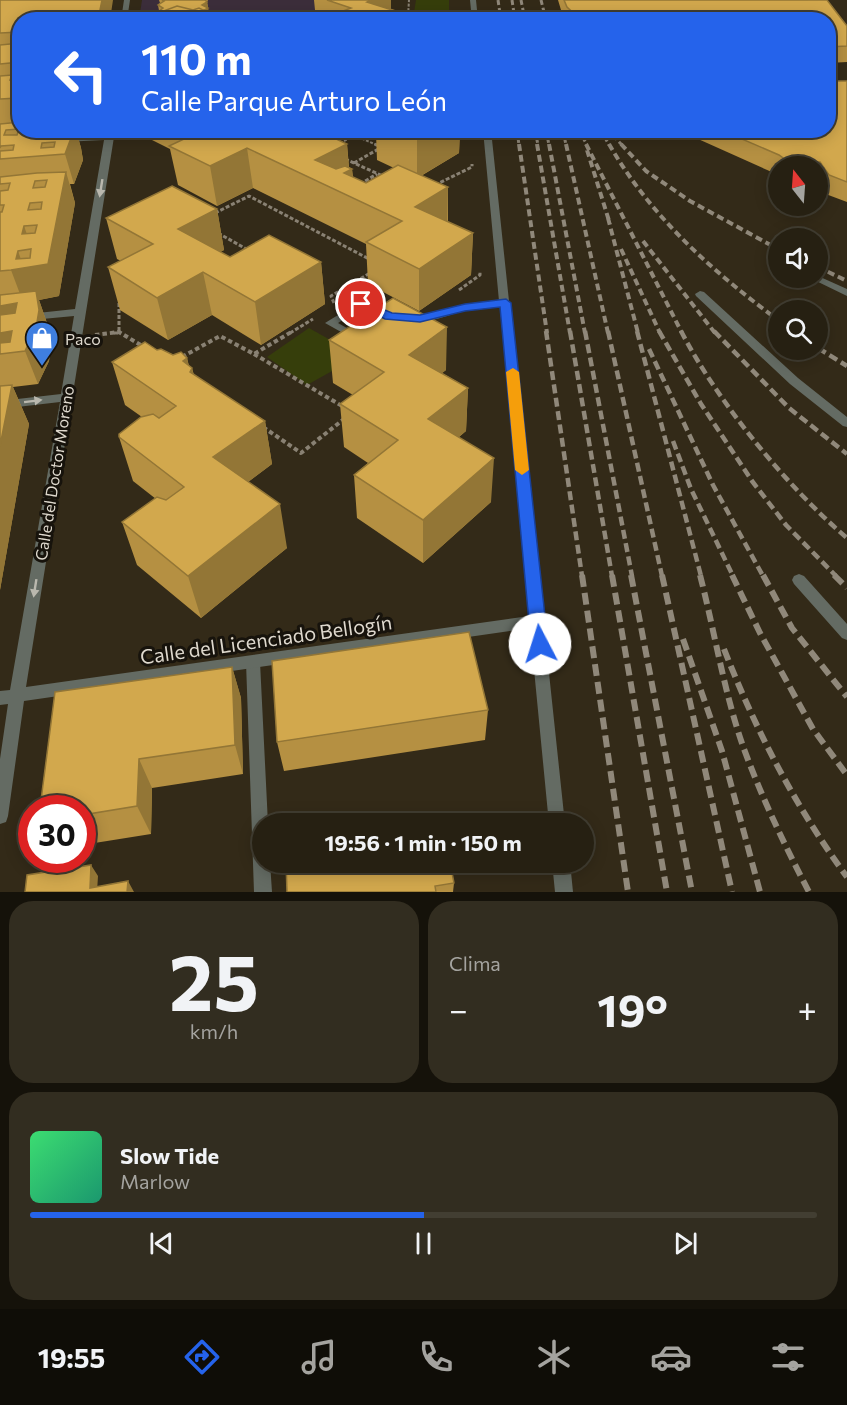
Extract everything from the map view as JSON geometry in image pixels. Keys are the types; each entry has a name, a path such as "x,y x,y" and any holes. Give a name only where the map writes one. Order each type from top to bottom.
{"street":[{"path":"55,141 79,138"},
{"name":"Calle del Doctor Moreno","path":"0,816 17,696 109,138"},
{"path":"488,138 556,813"},
{"path":"828,284 847,293"},
{"path":"700,294 794,381 847,423"},
{"path":"394,317 360,339 330,323 361,304 394,317 420,319 465,307 506,303"},
{"path":"0,320 81,312"},
{"path":"0,405 67,397"},
{"path":"799,580 847,634"},
{"name":"Calle del Licenciado Bellogín","path":"0,698 538,621"},
{"path":"253,662 263,892"},
{"path":"562,873 564,892"}],"path":[{"path":"335,146 350,138"},
{"path":"354,163 382,147 359,138"},
{"path":"471,158 472,177"},
{"path":"344,159 388,178"},
{"path":"430,188 472,166"},
{"path":"352,188 377,174"},
{"path":"209,216 249,196 372,261"},
{"path":"296,220 304,216"},
{"path":"209,227 249,250"},
{"path":"452,295 480,275 479,264"},
{"path":"331,296 371,272"},
{"path":"321,291 331,296 342,296"},
{"path":"331,296 335,306"},
{"path":"119,301 119,332"},
{"path":"254,354 315,318"},
{"path":"76,338 119,332 145,347"},
{"path":"181,357 220,336 343,406"},
{"path":"255,421 301,453 352,412"}],"shaded area":[{"path":"142,0 350,0 332,12 140,12"}],"green space":[{"path":"416,0 449,0 449,12 414,12"},
{"path":"309,328 359,356 307,385 267,357"}],"building":[{"path":"0,0 102,0 100,12 12,12 12,32 0,33"},
{"path":"162,0 205,0 207,2 202,5 208,8 203,11 199,8 193,10 177,6 161,12 159,11 163,8 158,5 164,1"},
{"path":"327,0 371,0 367,2 399,12 341,12 351,8"},
{"path":"564,0 827,0 847,26 847,46 836,47 836,12 572,12"},
{"path":"177,6 203,10 198,12 161,12"},
{"path":"12,44 12,63 0,64 0,45"},
{"path":"12,75 10,80 12,80 12,98 0,99 0,76"},
{"path":"836,81 847,81 847,182 829,175 828,156 780,156 740,138 836,138"},
{"path":"12,123 12,130 6,130 4,135 12,135 12,138 71,138 65,154 0,159 0,151 13,150 14,145 0,148 0,124","holes":["55,142 54,147 41,148 42,143"]},
{"path":"186,138 334,138 347,144 315,160 336,169 345,166 352,169 344,173 366,183 398,165 448,187 415,207 473,233 419,269 366,242 402,221 247,148 210,166 169,146"},
{"path":"66,172 48,264 0,271 0,212 4,205 0,205 0,191 8,190 10,183 0,184 0,177","holes":["47,180 45,187 33,188 35,181","42,202 41,209 28,210 30,203","37,225 35,233 22,234 24,226","31,249 30,258 16,259 18,251"]},
{"path":"172,186 217,209 178,229 230,257 269,235 321,262 255,302 203,272 157,298 108,267 153,244 106,218"},
{"path":"36,291 39,310 36,328 25,351 0,354 0,343 10,342 12,331 0,333 0,315 15,313 17,303 0,306 0,295"},
{"path":"393,298 447,327 409,355 468,388 428,419 494,458 423,520 354,475 398,440 340,404 384,372 329,340"},
{"path":"145,342 157,350 161,349 173,355 181,352 187,358 183,361 192,368 190,372 265,421 213,457 280,504 188,576 122,522 157,497 166,500 184,487 119,437 119,434 141,417 153,414 159,418 176,406 112,362"},
{"path":"12,385 0,446 0,386"},
{"path":"469,632 488,710 277,742 272,661"},
{"path":"232,667 235,745 139,759 137,806 96,813 96,795 42,795 55,692"},
{"path":"91,873 90,888 128,881 127,892 25,892 27,875"},
{"path":"286,873 452,873 454,883 435,886 436,892 287,892"}],"railway":[{"path":"498,0 500,12"},
{"path":"512,0 514,12"},
{"path":"521,0 523,12"},
{"path":"541,0 544,12"},
{"path":"518,138 519,145"},
{"path":"537,138 538,145"},
{"path":"548,138 549,145"},
{"path":"565,138 566,145"},
{"path":"583,138 587,145"},
{"path":"605,138 609,145"},
{"path":"615,138 622,145"},
{"path":"519,144 547,333"},
{"path":"537,144 570,333"},
{"path":"549,144 585,333"},
{"path":"566,144 608,333"},
{"path":"586,144 682,333"},
{"path":"609,144 643,195 684,241 706,262 768,312"},
{"path":"621,144 646,171 690,201 768,244"},
{"path":"587,150 610,224"},
{"path":"608,218 638,333"},
{"path":"643,241 715,333"},
{"path":"621,249 659,332"},
{"path":"828,272 847,281"},
{"path":"546,331 582,576"},
{"path":"570,331 612,576"},
{"path":"585,331 632,576"},
{"path":"608,331 662,576"},
{"path":"637,331 701,576"},
{"path":"681,331 714,386 755,442 801,494 847,538"},
{"path":"714,331 789,408 847,454"},
{"path":"659,332 701,404 752,481 786,525 836,576"},
{"path":"649,349 713,485 763,576"},
{"path":"828,354 847,366"},
{"path":"673,441 691,489 733,576"},
{"path":"582,575 628,892"},
{"path":"612,575 667,892"},
{"path":"631,575 692,892"},
{"path":"662,575 732,892"},
{"path":"700,575 725,685 744,749 774,822 809,892"},
{"path":"732,575 760,633 813,729 847,775"},
{"path":"763,575 792,628 847,697"},
{"path":"834,575 847,588"},
{"path":"683,639 722,751 760,892"},
{"path":"724,649 749,709 778,767 810,823 847,877"}],"slow traffic":[{"path":"513,372 522,470"}],"place":[{"name":"Paco","path":"42,367"}],"route":[{"path":"361,304 390,317 420,319 465,307 506,303 540,644"}]}
